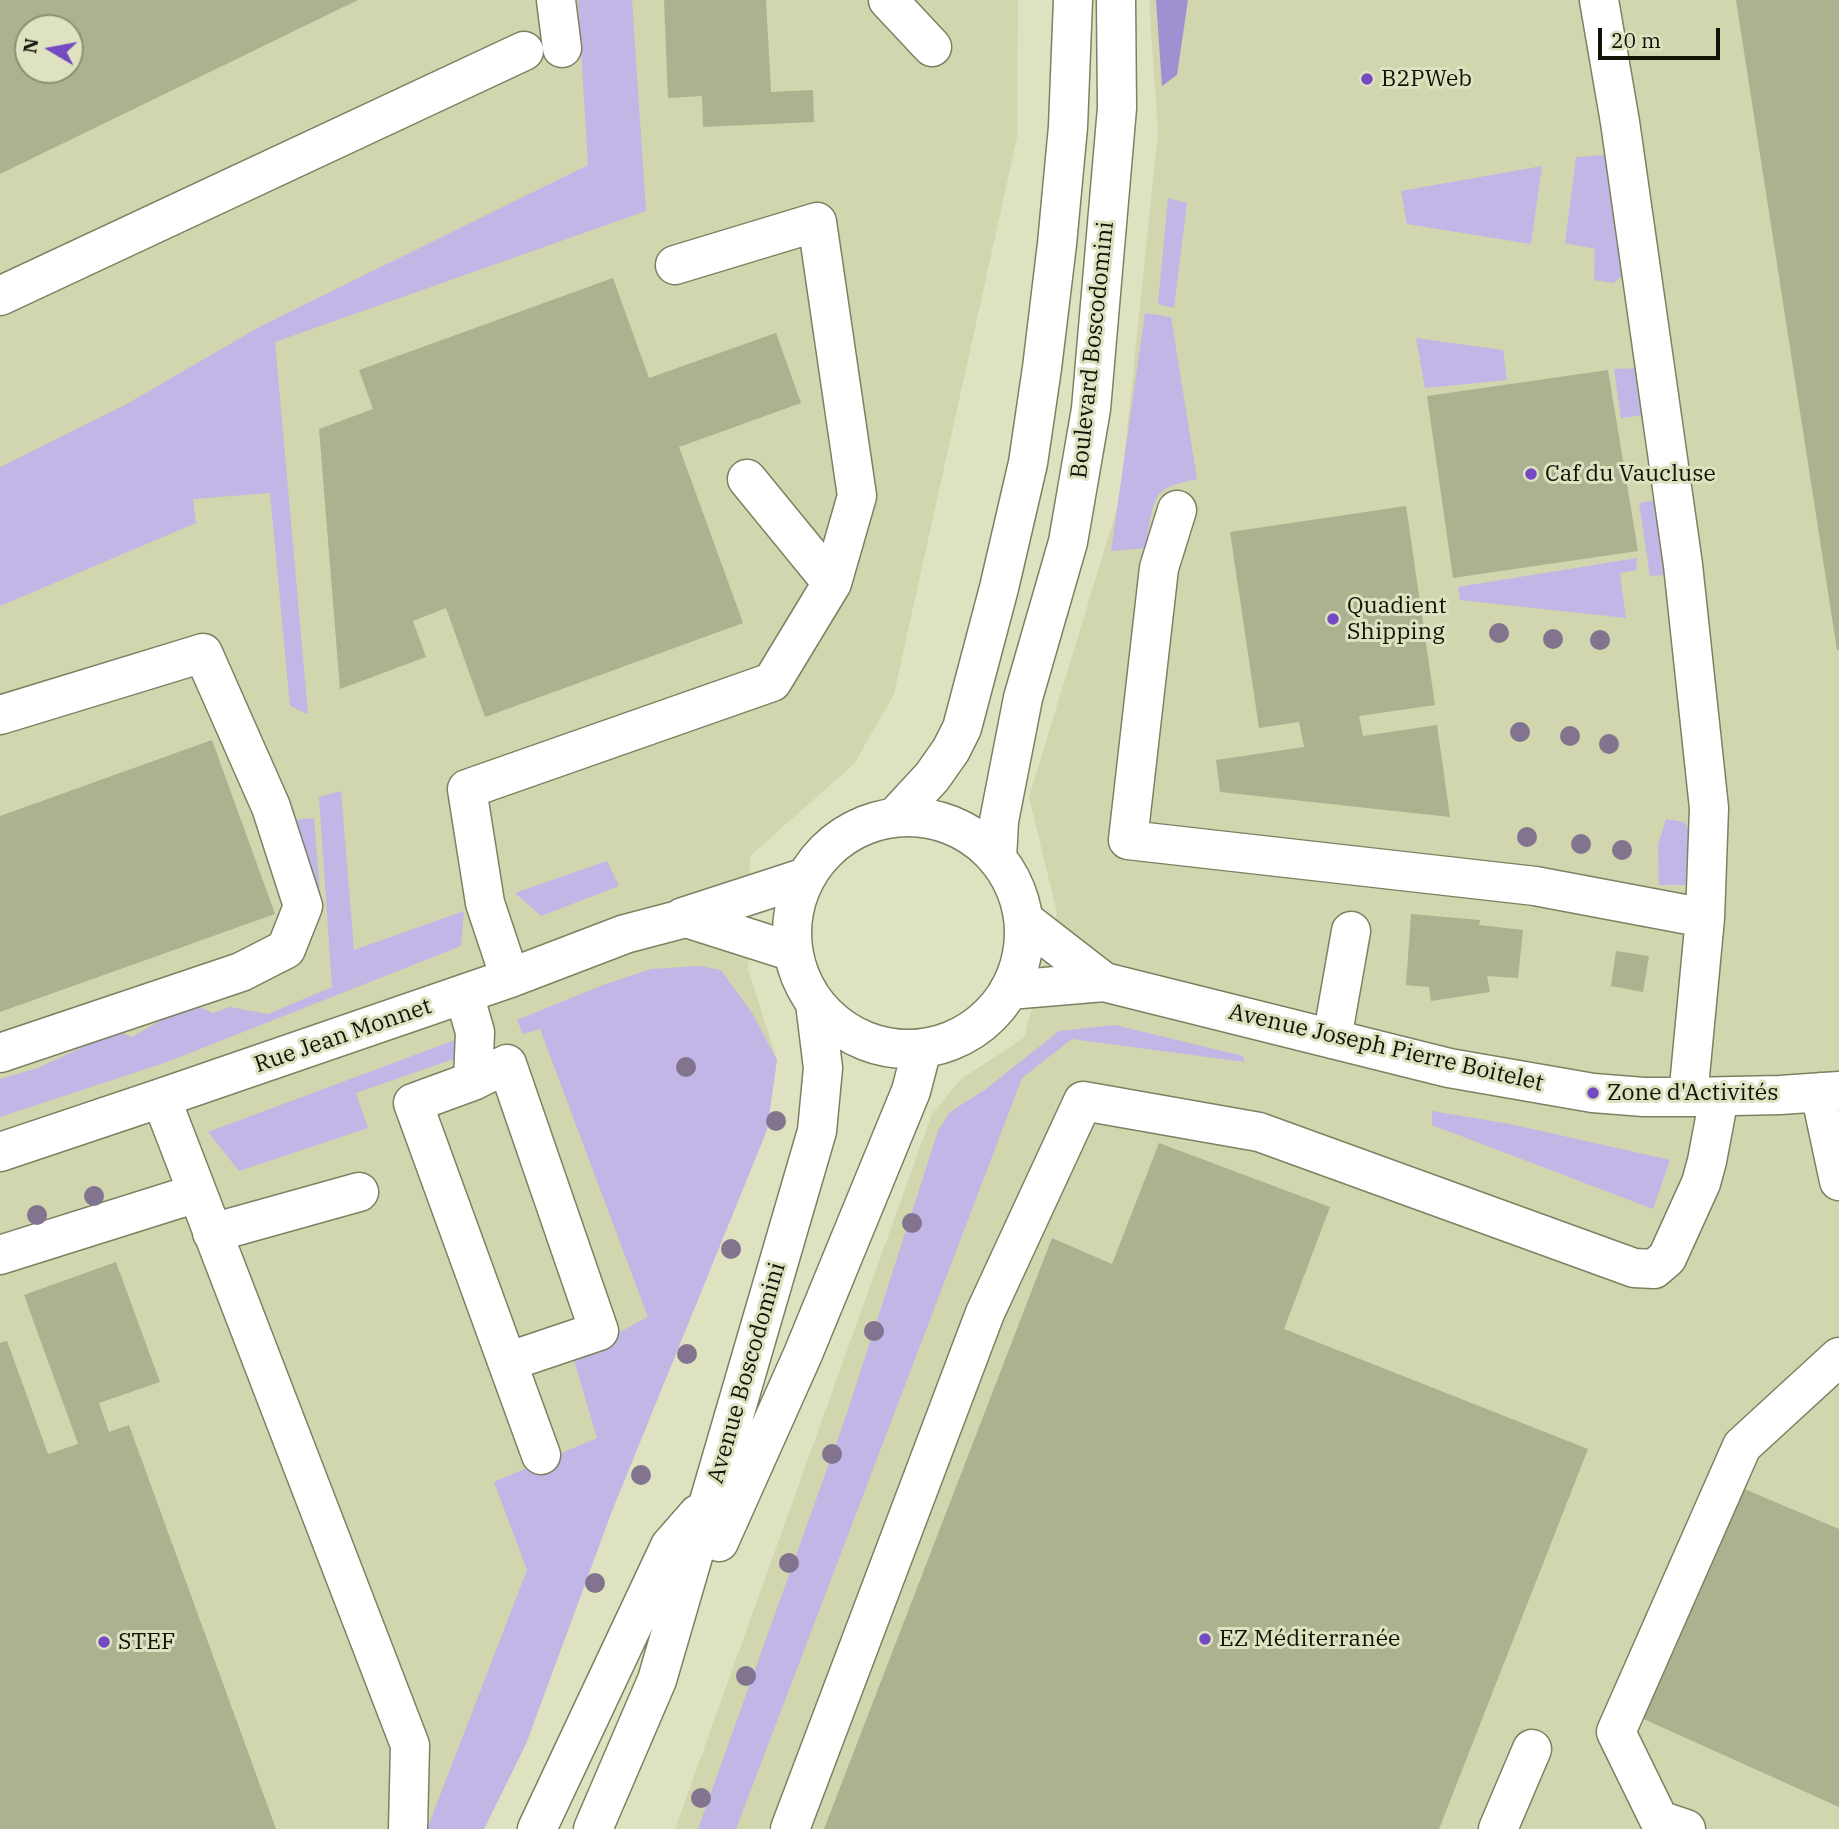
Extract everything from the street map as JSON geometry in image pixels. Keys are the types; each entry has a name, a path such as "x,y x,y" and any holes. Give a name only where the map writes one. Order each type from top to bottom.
{"main road":[{"path":"556,0 562,48"},
{"path":"888,0 932,47"},
{"name":"Boulevard Boscodomini","path":"895,817 932,777 951,750 962,728 1028,463 1057,244 1068,127 1073,0"},
{"name":"Boulevard Boscodomini","path":"997,859 999,821 1023,698 1068,542 1091,409 1117,108 1116,0"},
{"path":"790,1829 985,1313 1083,1101 1259,1132 1634,1268 1654,1269 1667,1258 1701,1183 1707,1161 1703,1097 1704,918 1710,808 1683,565 1622,136 1599,0"},
{"path":"0,296 524,51"},
{"path":"510,978 485,903 467,789 772,682 832,583 857,496 817,222 675,265"},
{"path":"747,479 832,583"},
{"path":"1177,510 1159,568 1128,840 1535,886 1704,918"},
{"path":"0,715 203,653 271,807 303,906 286,950 242,972 0,1053"},
{"path":"895,817 932,820 968,834 997,859 1015,887 1024,920 1021,956 1009,990 987,1019 957,1039 922,1049 881,1047 844,1031 815,1003 800,979 793,951 793,913 806,877 822,855 844,836 868,824 895,817"},
{"name":"Rue Jean Monnet","path":"0,1152 510,978 625,934 682,919 806,877"},
{"path":"683,917 793,951"},
{"name":"Avenue Joseph Pierre Boitelet","path":"1024,920 1104,982"},
{"path":"1332,1039 1351,931"},
{"name":"Avenue Joseph Pierre Boitelet","path":"1009,990 1104,982 1449,1068 1592,1093 1644,1097 1703,1097 1830,1091"},
{"path":"464,994 475,1032 473,1081"},
{"name":"Avenue Boscodomini","path":"537,1829 670,1546 711,1499 817,1131 823,1068 815,1003"},
{"name":"Avenue Boscodomini","path":"612,1829 657,1680 803,1354 911,1091 922,1049"},
{"path":"508,1362 599,1331 507,1064 473,1081 413,1103 541,1455"},
{"path":"1830,1091 1839,1181"},
{"path":"161,1098 410,1745 408,1829"},
{"path":"212,1233 359,1192"},
{"path":"0,1255 197,1193"},
{"path":"1686,1829 1659,1819 1616,1732 1742,1446 1839,1357"},
{"path":"593,1829 657,1680 711,1499"},
{"path":"1498,1829 1532,1749"}],"shaded area":[{"path":"0,0 1018,0 1017,138 894,694 854,764 750,856 748,969 777,1060 767,1130 612,1511 526,1744 484,1829 0,1829"},
{"path":"578,0 632,0 646,211 275,342 308,714 290,706 270,493 193,499 196,523 0,606 0,467 125,405 261,326 588,165"},
{"path":"1149,0 1839,0 1839,1829 675,1829 932,1114 961,1079 1024,1038 1057,913 1029,797 1120,499 1158,132"},
{"path":"1156,0 1188,0 1177,75 1162,86"},
{"path":"1606,155 1622,271 1621,277 1613,283 1594,280 1595,249 1565,243 1576,157"},
{"path":"1542,166 1531,244 1407,224 1401,191"},
{"path":"1168,198 1187,203 1174,308 1158,304"},
{"path":"1145,313 1171,317 1197,479 1172,485 1160,493 1152,511 1146,548 1111,551"},
{"path":"1416,338 1503,350 1507,380 1425,388"},
{"path":"1640,368 1644,415 1621,418 1614,369"},
{"path":"1659,499 1667,575 1650,576 1639,503"},
{"path":"1637,558 1636,570 1620,573 1626,618 1460,600 1458,587"},
{"path":"341,791 354,950 464,911 461,946 167,1062 0,1117 0,1079 38,1068 117,1031 132,1037 191,1003 213,1013 230,1007 268,1014 332,987 319,797"},
{"path":"314,818 320,893 313,889 287,821"},
{"path":"1666,819 1684,822 1690,832 1691,885 1659,885 1658,845"},
{"path":"607,861 619,886 541,916 515,893"},
{"path":"699,966 721,970 752,1013 777,1060 767,1130 612,1511 526,1744 484,1829 427,1829 527,1570 494,1482 597,1438 573,1357 648,1317 540,1029 523,1034 517,1020 603,985 651,969"},
{"path":"1115,1025 1243,1056 1245,1062 1072,1039 1022,1078 736,1829 698,1829 847,1413 938,1131 950,1112 986,1089 1059,1031"},
{"path":"455,1040 459,1057 356,1093 368,1128 239,1171 208,1132"},
{"path":"1432,1111 1510,1124 1670,1160 1653,1209 1432,1125"}],"building":[{"path":"0,0 358,0 0,174"},
{"path":"664,0 766,0 771,92 813,90 814,122 703,127 702,96 668,98"},
{"path":"1736,0 1839,0 1839,650 1837,650"},
{"path":"613,278 649,378 776,333 801,403 679,447 743,623 485,717 446,608 413,621 426,657 340,689 319,429 373,409 359,370"},
{"name":"Caf du Vaucluse","path":"1608,370 1638,551 1453,578 1427,396"},
{"name":"Quadient Shipping","path":"1406,506 1435,705 1359,716 1363,736 1437,725 1450,817 1220,792 1216,760 1304,747 1299,722 1259,728 1230,532"},
{"path":"212,740 275,914 0,1012 0,816"},
{"path":"1411,914 1480,920 1479,925 1523,930 1518,978 1487,976 1490,992 1431,1001 1429,987 1406,985"},
{"path":"1616,951 1649,956 1643,992 1611,986"},
{"name":"EZ Méditerranée","path":"1159,1143 1330,1207 1284,1329 1588,1449 1439,1829 824,1829 1052,1238 1112,1264"},
{"name":"STEF","path":"116,1262 160,1382 99,1403 109,1432 129,1425 276,1829 0,1829 0,1343 7,1341 48,1454 78,1444 24,1295"},
{"path":"1742,1488 1839,1529 1839,1807 1637,1716"}],"place":[{"name":"B2PWeb","path":"1367,79"},
{"name":"Caf du Vaucluse","path":"1531,474"},
{"name":"Quadient Shipping","path":"1333,619"},
{"name":"Zone d'Activités","path":"1593,1093"},
{"name":"EZ Méditerranée","path":"1205,1639"},
{"name":"STEF","path":"104,1642"}]}
